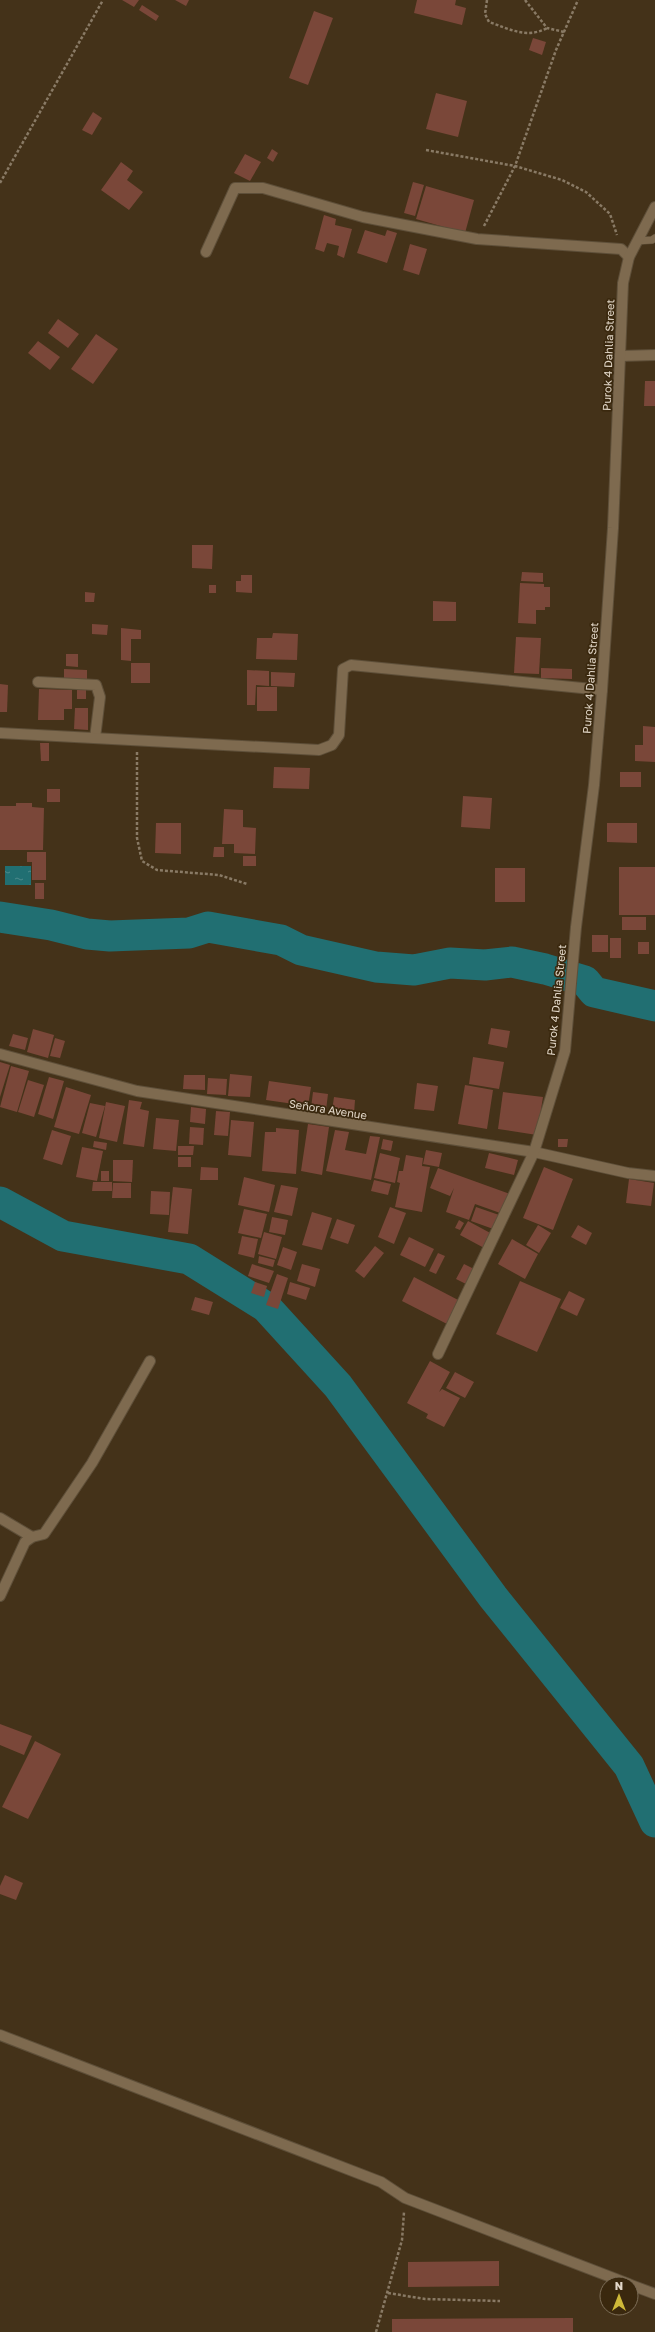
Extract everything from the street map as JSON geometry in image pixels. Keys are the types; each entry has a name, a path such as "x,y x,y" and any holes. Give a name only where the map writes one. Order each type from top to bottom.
{"street":[{"path":"206,252 235,188 263,188 363,217 477,240 621,249 629,257"},
{"name":"Purok 4 Dahlia Street","path":"438,1354 534,1152 565,1051 573,962 594,785 602,690 613,528 623,282 629,257 655,207"},
{"path":"620,356 655,355"},
{"path":"0,733 319,750 332,745 339,735 344,668 351,665 602,690"},
{"path":"38,682 96,685 100,697 95,738"},
{"name":"Señora Avenue","path":"0,1054 137,1091 534,1152 628,1173 655,1176"},
{"path":"0,1596 25,1542 32,1536 44,1534 92,1463 150,1361"},
{"path":"0,1518 32,1536"},
{"path":"0,2035 381,2182 405,2198 609,2276"},
{"path":"639,2288 655,2294"}],"lane":[{"path":"637,241 652,240 655,238"}],"path":[{"path":"0,183 104,0"},
{"path":"487,0 485,14 489,22 528,34 537,34 547,28"},
{"path":"525,0 547,28 564,32"},
{"path":"477,240 515,166 564,32 578,0"},
{"path":"426,150 515,166 562,180 586,192 610,214 621,249"},
{"path":"137,740 137,838 142,861 157,870 219,875 247,884"},
{"path":"376,2332 402,2240 405,2198"},
{"path":"388,2293 426,2299 500,2301"}],"water":[{"path":"5,866 31,866 31,885 5,885"}],"building":[{"path":"122,0 139,0 134,7"},
{"path":"175,0 189,0 186,6"},
{"path":"417,0 456,0 455,5 466,8 462,25 414,13"},
{"path":"142,5 159,16 156,21 139,10"},
{"path":"314,11 333,18 308,85 289,78"},
{"path":"533,38 546,42 542,55 529,50"},
{"path":"436,93 467,101 458,137 426,129"},
{"path":"93,112 102,118 92,135 82,130"},
{"path":"272,149 278,153 273,162 267,158"},
{"path":"245,154 261,162 250,181 234,173"},
{"path":"121,162 133,171 127,180 143,192 129,210 101,190"},
{"path":"413,182 424,185 415,216 404,213"},
{"path":"426,186 474,200 465,233 416,219"},
{"path":"324,215 336,219 335,225 352,229 344,258 337,255 339,246 327,243 324,252 315,249"},
{"path":"365,230 385,236 387,230 397,233 387,263 357,253"},
{"path":"410,244 427,249 419,275 403,270"},
{"path":"58,319 79,334 68,348 48,333"},
{"path":"96,334 118,349 93,384 71,369"},
{"path":"38,341 60,357 50,370 28,353"},
{"path":"645,381 655,381 655,406 644,406"},
{"path":"192,545 213,545 212,569 192,568"},
{"path":"522,572 543,573 543,582 521,581"},
{"path":"241,575 252,575 252,593 236,592 236,581 241,581"},
{"path":"520,583 544,584 544,587 550,587 550,607 545,607 545,610 536,610 536,624 518,623"},
{"path":"209,585 216,585 216,593 209,593"},
{"path":"85,592 95,593 94,602 85,602"},
{"path":"433,601 456,602 456,621 433,621"},
{"path":"92,624 108,625 107,635 92,634"},
{"path":"121,628 141,630 141,639 131,639 131,661 121,660"},
{"path":"273,633 298,634 297,660 256,659 257,638 272,638"},
{"path":"516,637 541,638 539,674 514,673"},
{"path":"66,654 78,654 78,667 66,666"},
{"path":"131,663 150,663 150,683 131,683"},
{"path":"541,668 572,669 572,679 541,678"},
{"path":"64,669 87,670 87,681 64,680"},
{"path":"247,670 269,671 269,686 256,685 255,705 247,705"},
{"path":"271,672 295,673 294,687 271,686"},
{"path":"0,684 8,685 7,712 0,712"},
{"path":"257,687 277,687 277,711 257,711"},
{"path":"39,689 72,690 72,709 64,709 64,720 38,720"},
{"path":"77,689 86,689 86,699 77,699"},
{"path":"75,708 88,708 88,730 74,729"},
{"path":"643,726 655,727 655,762 635,761 635,745 643,745"},
{"path":"40,743 49,743 49,761 41,761"},
{"path":"274,767 310,768 309,789 273,788"},
{"path":"620,772 641,772 641,787 620,787"},
{"path":"47,789 60,789 60,802 47,802"},
{"path":"463,796 492,798 490,829 461,827"},
{"path":"16,803 32,803 32,807 44,808 43,850 0,850 0,806 16,806"},
{"path":"224,809 243,810 243,827 256,828 255,854 234,853 234,844 222,844"},
{"path":"156,823 181,823 181,854 155,853"},
{"path":"607,823 637,823 637,843 607,842"},
{"path":"214,847 224,847 224,857 213,857"},
{"path":"27,852 46,852 46,880 32,880 32,862 27,862"},
{"path":"243,856 256,856 256,866 243,866"},
{"path":"619,867 655,867 655,915 619,915"},
{"path":"495,868 525,868 525,902 495,902"},
{"path":"35,883 44,883 44,899 35,899"},
{"path":"622,917 646,917 646,930 622,930"},
{"path":"592,935 608,935 608,952 592,952"},
{"path":"610,938 621,938 621,958 610,958"},
{"path":"638,942 649,942 649,954 638,954"},
{"path":"491,1028 510,1031 507,1048 488,1044"},
{"path":"33,1029 54,1035 48,1058 27,1052"},
{"path":"13,1034 28,1038 25,1050 9,1046"},
{"path":"55,1038 65,1041 60,1058 50,1056"},
{"path":"473,1057 504,1062 499,1089 469,1084"},
{"path":"0,1062 10,1065 0,1097"},
{"path":"11,1066 29,1071 17,1112 0,1107"},
{"path":"230,1074 252,1076 250,1097 228,1096"},
{"path":"184,1075 205,1075 205,1090 183,1089"},
{"path":"49,1077 64,1081 53,1119 38,1114"},
{"path":"208,1078 227,1079 226,1095 207,1094"},
{"path":"28,1080 44,1085 34,1117 18,1112"},
{"path":"269,1081 311,1087 308,1106 266,1100"},
{"path":"417,1083 438,1086 434,1111 414,1109"},
{"path":"465,1085 493,1090 487,1129 458,1124"},
{"path":"66,1087 91,1095 79,1134 54,1127"},
{"path":"313,1092 328,1094 326,1110 311,1108"},
{"path":"503,1092 543,1097 537,1135 498,1129"},
{"path":"334,1097 355,1100 354,1114 332,1111"},
{"path":"129,1100 142,1102 140,1109 149,1111 144,1147 123,1144"},
{"path":"106,1102 125,1106 117,1142 99,1138"},
{"path":"90,1103 105,1106 96,1137 82,1133"},
{"path":"191,1107 206,1109 205,1124 190,1122"},
{"path":"216,1111 230,1112 228,1136 214,1135"},
{"path":"156,1118 179,1120 176,1151 153,1149"},
{"path":"231,1120 254,1122 251,1157 228,1155"},
{"path":"308,1124 329,1127 322,1175 301,1171"},
{"path":"190,1127 204,1128 203,1145 189,1144"},
{"path":"276,1128 299,1130 296,1174 262,1171 265,1132 276,1132"},
{"path":"52,1130 71,1136 62,1165 43,1159"},
{"path":"335,1130 349,1132 345,1150 366,1154 370,1136 380,1137 371,1180 326,1171"},
{"path":"383,1139 393,1141 391,1151 381,1149"},
{"path":"558,1139 568,1139 567,1147 558,1147"},
{"path":"94,1141 107,1143 106,1150 93,1147"},
{"path":"178,1146 194,1146 193,1155 178,1155"},
{"path":"82,1147 103,1151 97,1181 76,1177"},
{"path":"426,1150 442,1153 439,1167 423,1164"},
{"path":"380,1153 400,1158 395,1183 374,1178"},
{"path":"489,1153 518,1160 514,1175 485,1168"},
{"path":"406,1155 423,1158 422,1166 430,1167 422,1212 395,1207 400,1183 397,1182 399,1171 403,1171"},
{"path":"178,1157 191,1157 191,1167 178,1167"},
{"path":"113,1160 133,1160 132,1182 113,1181"},
{"path":"201,1167 218,1168 218,1180 200,1180"},
{"path":"544,1167 573,1179 553,1230 523,1218"},
{"path":"438,1168 510,1194 503,1214 475,1204 469,1220 446,1212 454,1188 450,1196 430,1188"},
{"path":"101,1171 109,1171 109,1181 101,1181"},
{"path":"244,1177 275,1185 269,1212 238,1205"},
{"path":"629,1179 654,1183 651,1206 626,1203"},
{"path":"374,1180 391,1184 388,1195 371,1191"},
{"path":"93,1182 112,1182 112,1191 92,1191"},
{"path":"113,1183 131,1183 131,1198 112,1198"},
{"path":"281,1185 298,1188 292,1216 274,1212"},
{"path":"173,1187 192,1189 188,1234 168,1232"},
{"path":"151,1191 170,1192 169,1215 150,1214"},
{"path":"390,1207 406,1213 394,1244 378,1237"},
{"path":"476,1207 502,1216 496,1230 471,1221"},
{"path":"244,1209 267,1214 261,1238 238,1233"},
{"path":"312,1212 332,1218 322,1250 302,1245"},
{"path":"272,1217 288,1220 285,1235 269,1232"},
{"path":"337,1219 355,1225 348,1244 330,1238"},
{"path":"459,1220 464,1223 460,1230 455,1228"},
{"path":"468,1221 494,1235 486,1249 460,1235"},
{"path":"538,1225 551,1233 539,1253 526,1245"},
{"path":"578,1225 592,1233 586,1245 571,1237"},
{"path":"264,1232 282,1237 276,1259 258,1254"},
{"path":"242,1236 258,1239 254,1258 238,1254"},
{"path":"409,1237 434,1249 425,1267 400,1255"},
{"path":"512,1239 538,1254 525,1279 498,1264"},
{"path":"375,1246 384,1253 364,1278 355,1271"},
{"path":"283,1247 297,1252 291,1270 277,1265"},
{"path":"438,1253 445,1256 436,1274 429,1271"},
{"path":"259,1256 275,1260 273,1267 258,1263"},
{"path":"252,1264 274,1271 269,1283 248,1276"},
{"path":"302,1264 320,1269 315,1287 297,1281"},
{"path":"464,1264 476,1270 468,1285 456,1279"},
{"path":"277,1274 288,1278 278,1309 266,1305"},
{"path":"414,1277 462,1302 449,1325 402,1301"},
{"path":"520,1281 561,1299 537,1352 496,1334"},
{"path":"255,1282 267,1286 264,1297 251,1293"},
{"path":"290,1282 310,1288 306,1300 287,1294"},
{"path":"569,1291 585,1299 577,1316 560,1308"},
{"path":"195,1297 213,1302 209,1315 191,1310"},
{"path":"430,1361 450,1372 439,1392 442,1389 460,1398 444,1427 426,1418 428,1414 407,1403"},
{"path":"455,1372 474,1382 465,1398 446,1388"},
{"path":"0,1724 32,1736 24,1755 0,1745"},
{"path":"35,1741 61,1754 28,1819 2,1807"},
{"path":"5,1875 23,1883 16,1900 0,1894 0,1886"},
{"path":"499,2261 499,2286 408,2287 408,2262"},
{"path":"573,2318 573,2332 392,2332 392,2319"}],"waterway":[{"path":"0,917 51,925 87,934 110,936 189,933 208,927 281,940 301,950 376,967 414,970 450,963 485,965 512,962 545,969 585,981 594,992 655,1006"},
{"path":"0,1202 63,1236 189,1259 266,1307 338,1386 493,1597 629,1766 655,1822"}]}
